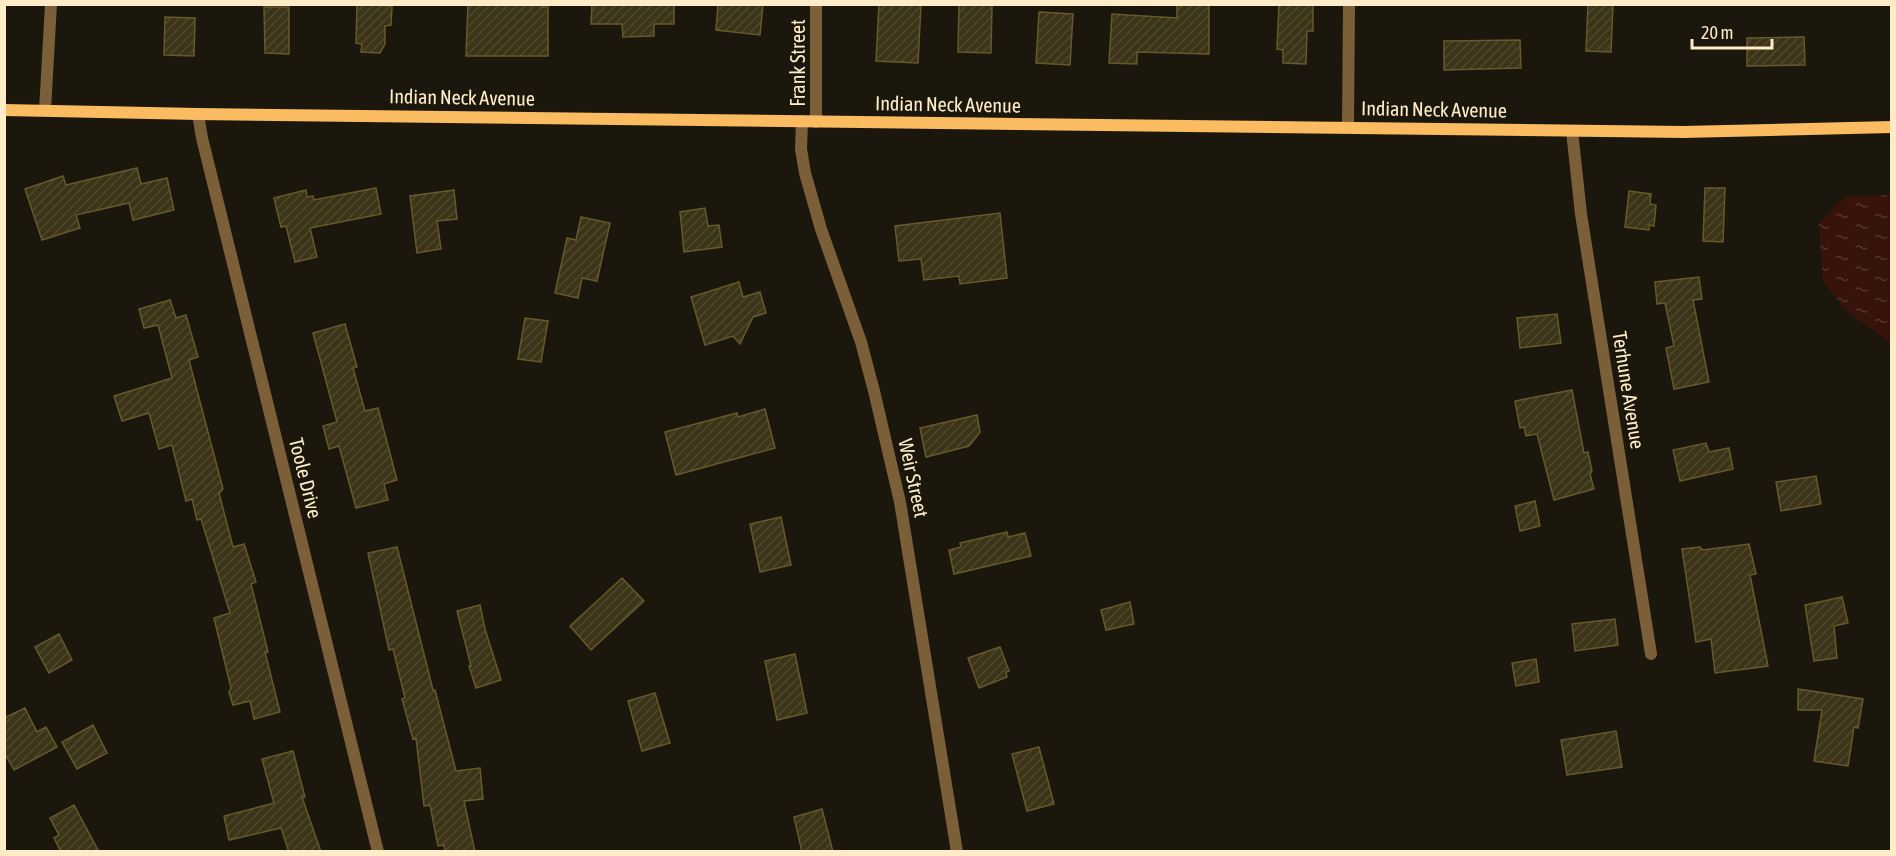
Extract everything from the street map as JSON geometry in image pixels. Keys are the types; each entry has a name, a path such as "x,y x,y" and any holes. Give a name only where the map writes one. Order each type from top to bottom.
{"street":[{"path":"45,110 51,4"},
{"name":"Frank Street","path":"816,4 816,122"},
{"path":"1348,127 1349,4"},
{"name":"Indian Neck Avenue","path":"4,110 1683,132 1892,127"},
{"name":"Toole Drive","path":"198,114 202,138 378,852"},
{"name":"Weir Street","path":"802,122 801,149 805,173 821,229 861,342 900,502 957,852"},
{"name":"Terhune Avenue","path":"1572,131 1581,214 1651,654"}],"water":[{"path":"1892,195 1891,343 1849,313 1823,282 1819,223 1844,197"}],"building":[{"path":"357,4 392,6 391,25 385,26 385,44 380,53 361,52 362,44 356,43"},
{"path":"468,4 542,4 542,7 548,7 548,56 466,56"},
{"path":"592,4 674,4 674,24 654,24 654,36 623,37 622,24 591,24"},
{"path":"718,4 763,4 760,35 716,30"},
{"path":"879,4 921,4 918,63 876,61"},
{"path":"959,4 992,4 991,53 958,52"},
{"path":"1177,4 1209,4 1209,54 1137,52 1137,64 1109,63 1112,14 1177,18"},
{"path":"1279,4 1313,4 1313,31 1307,31 1306,64 1283,63 1283,50 1277,49"},
{"path":"1588,4 1613,4 1611,52 1586,51"},
{"path":"264,7 289,7 289,54 265,53"},
{"path":"1039,12 1073,14 1070,65 1036,63"},
{"path":"165,17 195,18 194,56 164,55"},
{"path":"1804,37 1805,65 1747,66 1747,38"},
{"path":"1520,40 1521,68 1444,70 1444,41"},
{"path":"137,168 141,184 167,178 174,210 133,220 129,203 76,215 80,228 42,240 25,189 63,176 66,185"},
{"path":"376,188 381,214 310,228 317,257 295,262 286,226 281,227 274,198 306,190 307,197 313,196 314,200"},
{"path":"1705,188 1725,188 1723,242 1703,241"},
{"path":"454,190 457,219 437,221 441,249 417,253 410,196"},
{"path":"1629,191 1651,194 1650,204 1656,205 1654,226 1649,225 1649,230 1625,227"},
{"path":"705,208 708,226 719,225 722,247 684,252 680,212"},
{"path":"1000,213 1007,278 960,284 959,276 924,280 921,259 899,261 895,226"},
{"path":"581,217 610,223 597,281 582,278 578,298 555,293 567,238 576,240"},
{"path":"1699,277 1702,299 1693,300 1709,382 1674,389 1666,348 1674,346 1665,303 1657,304 1655,282"},
{"path":"739,282 743,297 760,292 766,313 753,317 740,344 733,336 705,345 691,297"},
{"path":"170,300 176,318 186,315 198,357 189,360 223,489 219,493 233,547 244,544 256,582 251,584 280,712 254,719 250,701 233,705 229,692 231,688 214,618 230,613 201,519 197,520 192,499 186,501 172,445 159,449 149,413 122,421 114,396 172,378 158,325 144,328 139,309"},
{"path":"1557,314 1561,343 1520,348 1517,318"},
{"path":"525,318 548,321 541,362 518,359"},
{"path":"345,324 357,367 353,368 365,411 378,408 397,480 384,484 388,500 356,508 339,446 329,449 323,426 337,422 313,333"},
{"path":"1572,390 1584,453 1588,452 1594,489 1554,500 1537,434 1526,436 1524,427 1520,428 1515,401"},
{"path":"765,409 775,448 676,475 665,432 737,413 738,417"},
{"path":"977,415 980,432 969,446 926,457 920,428"},
{"path":"1706,443 1709,452 1729,448 1733,469 1680,481 1673,450"},
{"path":"1816,476 1821,504 1781,511 1776,482"},
{"path":"1535,501 1540,526 1520,531 1515,506"},
{"path":"781,517 791,565 760,572 750,524"},
{"path":"1007,532 1008,537 1025,533 1031,556 954,574 949,550 961,547 960,543"},
{"path":"1749,544 1756,574 1750,575 1768,666 1715,673 1711,639 1696,642 1682,549 1700,547 1703,550"},
{"path":"397,547 456,771 480,768 483,799 464,801 475,852 445,852 444,845 438,846 430,805 424,806 416,738 413,739 402,699 405,698 393,649 389,650 368,553"},
{"path":"622,578 644,601 591,650 570,626"},
{"path":"1842,597 1848,623 1834,626 1837,658 1814,661 1805,605"},
{"path":"1130,602 1134,624 1106,630 1101,610"},
{"path":"480,605 501,680 476,688 457,611"},
{"path":"1615,619 1618,645 1575,651 1572,624"},
{"path":"59,634 72,660 49,673 35,647"},
{"path":"1000,647 1009,671 1006,672 1007,677 979,688 968,658"},
{"path":"795,654 807,713 777,720 765,661"},
{"path":"1536,659 1539,682 1516,686 1512,663"},
{"path":"1798,689 1863,699 1858,728 1854,727 1848,766 1814,761 1822,710 1798,710"},
{"path":"655,693 670,743 642,751 628,701"},
{"path":"25,708 37,732 46,727 57,747 14,770 4,752 4,718"},
{"path":"93,725 107,753 77,769 62,742"},
{"path":"1616,731 1622,767 1567,775 1561,740"},
{"path":"1039,747 1054,804 1027,811 1012,754"},
{"path":"293,751 305,797 302,797 321,852 289,852 281,828 229,840 224,816 274,803 262,759"},
{"path":"74,805 99,852 61,852 54,838 59,835 50,818"},
{"path":"822,809 833,852 802,852 794,817"}]}
